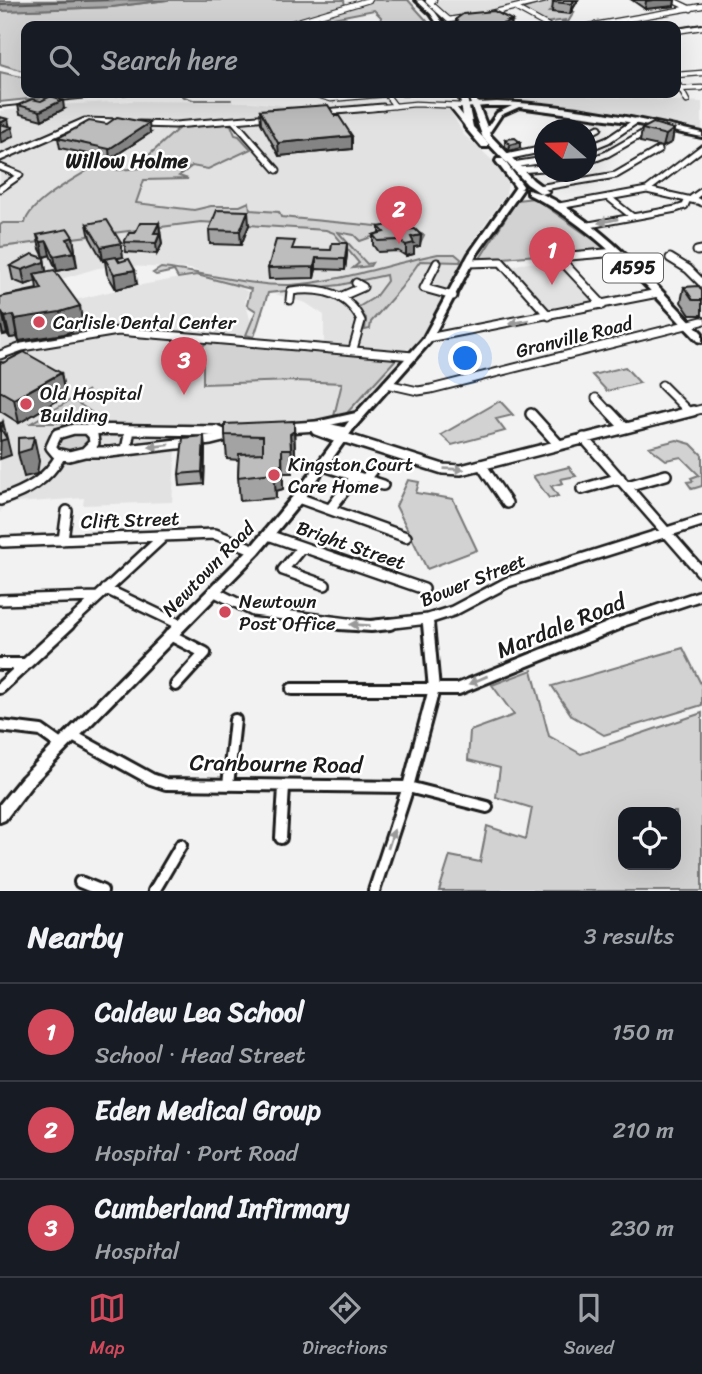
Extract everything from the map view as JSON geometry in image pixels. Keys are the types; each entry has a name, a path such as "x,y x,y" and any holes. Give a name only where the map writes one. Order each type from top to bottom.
{"main road":[{"path":"413,0 431,21"},
{"path":"419,0 439,21"},
{"name":"A595","path":"464,98 482,136 519,187"},
{"name":"A595","path":"469,98 469,127 506,157 534,189 617,252 702,339"},
{"path":"468,105 526,105 660,125 702,135"},
{"path":"482,136 499,114 526,105"},
{"path":"519,187 534,189"},
{"name":"Newtown Road","path":"0,815 27,780 268,536 342,436 428,338 471,259 519,187"},
{"path":"510,202 534,189"},
{"path":"306,426 359,415"}],"street":[{"path":"299,21 369,0"},
{"path":"433,0 428,1 449,20 517,9 545,0"},
{"path":"672,0 691,9"},
{"path":"517,9 539,21"},
{"path":"619,21 691,9 701,10"},
{"path":"681,31 702,27"},
{"path":"681,75 702,74"},
{"path":"681,89 702,88"},
{"path":"681,93 687,101"},
{"path":"389,98 395,106"},
{"path":"315,113 395,106 468,105"},
{"path":"452,106 469,127"},
{"path":"0,158 91,120 157,125 274,117"},
{"path":"234,121 276,170"},
{"path":"597,144 636,121"},
{"path":"597,158 660,125"},
{"path":"648,190 702,148"},
{"path":"534,189 616,175 659,150"},
{"path":"506,157 534,151"},
{"path":"692,156 702,159"},
{"path":"515,167 534,162"},
{"path":"0,167 20,175 0,189"},
{"path":"515,167 534,168"},
{"path":"558,205 648,190 694,201"},
{"path":"584,226 685,206 694,201 702,191"},
{"path":"608,197 633,217"},
{"path":"603,305 558,257 617,252"},
{"path":"670,257 702,283"},
{"path":"471,259 501,262 548,316"},
{"path":"437,263 424,288 453,296"},
{"path":"340,297 363,286 356,283"},
{"path":"289,300 291,291 326,291 340,297 357,310 361,321 353,349"},
{"path":"428,338 658,293"},
{"name":"Granville Road","path":"387,384 418,391 431,389 702,321"},
{"path":"0,355 22,347 108,331 413,356"},
{"path":"662,385 702,418"},
{"path":"596,398 625,428"},
{"path":"275,429 306,426 443,469 461,470 695,410"},
{"path":"531,414 559,445"},
{"path":"226,435 218,431 74,429 57,435 51,447 61,455 211,440 250,432"},
{"path":"126,450 130,429"},
{"path":"85,452 95,439 89,431"},
{"path":"584,438 702,573"},
{"path":"0,500 40,484 54,469 61,455"},
{"path":"321,465 383,485"},
{"path":"482,466 507,503"},
{"path":"330,509 373,469"},
{"path":"627,486 666,475"},
{"path":"582,489 620,478"},
{"path":"298,498 406,537"},
{"path":"63,540 67,511"},
{"name":"Bower Street","path":"213,592 253,611 330,623 371,626 428,620 453,611 508,582 702,521"},
{"name":"Clift Street","path":"3,542 215,534 255,550"},
{"name":"Bright Street","path":"268,536 424,589"},
{"path":"0,688 163,537"},
{"path":"302,547 283,570 325,585"},
{"path":"106,589 181,625"},
{"name":"Mardale Road","path":"292,689 458,689 587,634 702,594"},
{"path":"0,600 97,597"},
{"path":"374,891 408,787 434,689 428,620"},
{"path":"170,635 205,653 176,685"},
{"path":"0,664 25,664"},
{"path":"228,785 236,720"},
{"path":"0,726 41,731 50,734 62,746"},
{"name":"Cranbourne Road","path":"73,736 151,779 166,784 408,787 487,807"},
{"path":"281,838 285,787"},
{"path":"154,891 181,845"},
{"path":"80,882 102,891"}],"shaded area":[{"path":"167,0 344,0 345,6 370,0 408,0 427,21 380,21 381,17 374,10 328,19 336,21 21,21 21,70 0,64 0,11 112,7"},
{"path":"537,0 446,19 429,1"},
{"path":"549,0 560,0 549,12 574,12 569,21 542,21 523,9"},
{"path":"0,72 21,77 21,98 39,98 0,102"},
{"path":"482,98 626,98 702,102 702,134 627,117 482,105"},
{"path":"132,101 251,102 291,106 298,116 414,105 448,107 464,135 499,166 508,184 506,194 469,247 442,307 413,347 401,352 324,344 324,315 306,303 190,269 127,266 98,268 51,282 0,310 0,111"},
{"path":"226,123 231,125 235,135 251,149 208,169 192,166 179,176 188,179 144,180 136,203 194,210 211,206 240,206 249,202 250,210 279,212 281,217 408,229 424,235 421,241 383,233 360,241 354,235 338,232 367,264 372,263 370,266 353,268 359,263 334,233 326,230 201,222 0,247 0,225 25,223 36,206 98,164 118,170 141,168 147,157 180,127"},
{"path":"534,198 607,249 479,260 517,200"},
{"path":"438,254 455,254 461,259 460,262 420,261 371,322 370,329 365,330 366,318 357,308 375,297 387,281 386,275 340,285 268,293 254,337 246,335 256,311 247,305 251,289 197,275 178,278 174,271 156,275 153,273 161,268 258,283 290,285 346,277"},
{"path":"554,260 593,303 551,311 512,267"},
{"path":"197,275 235,284 248,292 245,301 253,330 246,338 204,333 207,342 401,358 329,441 302,433 176,448 172,502 83,505 84,498 3,504 0,513 0,318 125,288"},
{"path":"207,342 397,358 346,414 334,416 342,383 296,381 203,384 203,346"},
{"path":"625,367 640,383 607,391 592,375"},
{"path":"88,390 78,403 92,413 89,423 31,423"},
{"path":"500,401 513,415 496,419 505,431 452,445 441,435"},
{"path":"78,431 90,437 85,447 70,452 57,448 57,438"},
{"path":"677,440 691,444 702,455 702,486 692,489 687,482 693,481 691,478 699,475 681,457 666,460 649,447"},
{"path":"569,467 576,476 561,479 563,483 551,486 558,496 549,498 533,476"},
{"path":"408,480 419,482 416,493 453,499 477,550 427,569 396,506"},
{"path":"683,648 702,686 702,705 604,735 572,716 552,686"},
{"path":"532,670 549,736 581,754 702,713 702,891 439,891 450,856 480,862 487,826 526,839 532,808 496,797 500,768 468,760 470,731 514,715 492,685"}],"water":[{"path":"167,0 112,7 0,11 0,1"}],"building":[{"path":"574,0 572,4 553,2"},
{"path":"494,11 512,20 457,21 463,14"},
{"path":"47,98 63,100 40,111 18,105 32,99 41,101"},
{"path":"328,105 352,136 278,143 260,110"},
{"path":"117,117 149,123 109,149 58,138 89,121 107,124"},
{"path":"653,123 674,129 666,135 642,129"},
{"path":"0,124 12,127 0,133"},
{"path":"515,138 520,142 510,145 505,139"},
{"path":"217,210 248,211 240,231 209,230"},
{"path":"107,220 121,243 101,247 87,224"},
{"path":"140,223 159,223 154,233 160,233 156,243 124,242 129,233 135,233"},
{"path":"393,224 398,230 415,229 421,235 411,237 414,243 406,245 398,240 378,241 373,235 384,232 379,227"},
{"path":"68,229 73,237 67,239 74,252 54,256 47,241 41,242 37,235"},
{"path":"276,240 295,241 292,249 331,250 332,243 347,243 345,259 316,258 314,267 268,268"},
{"path":"32,254 44,258 44,262 22,270 10,266"},
{"path":"116,257 119,262 129,259 135,270 114,274 105,259"},
{"path":"54,270 80,306 15,319 13,315 5,317 0,313 0,297 42,289 34,274"},
{"path":"699,286 702,300 693,300 684,287"},
{"path":"24,352 61,373 14,399 0,391 0,362"},
{"path":"294,421 294,431 290,434 291,449 282,449 282,464 274,467 274,473 238,477 239,454 263,453 263,436 225,435 225,424"},
{"path":"3,422 1,429 7,439 0,441 0,423"},
{"path":"204,436 202,472 179,474 183,438"},
{"path":"34,437 31,449 18,453 18,438"}],"waterway":[{"path":"188,98 231,100"}],"railway":[{"path":"681,27 702,24"},
{"path":"0,107 89,98"}],"place":[{"name":"Eden Medical Group","path":"399,244"},
{"name":"Caldew Lea School","path":"552,285"},
{"name":"Carlisle Dental Center","path":"39,322"},
{"name":"Cumberland Infirmary","path":"184,395"},
{"name":"Old Hospital Building","path":"26,404"},
{"name":"Kingston Court Care Home","path":"274,475"},
{"name":"Newtown Post Office","path":"225,612"}],"district":[{"name":"Willow Holme","path":"127,161"}]}
